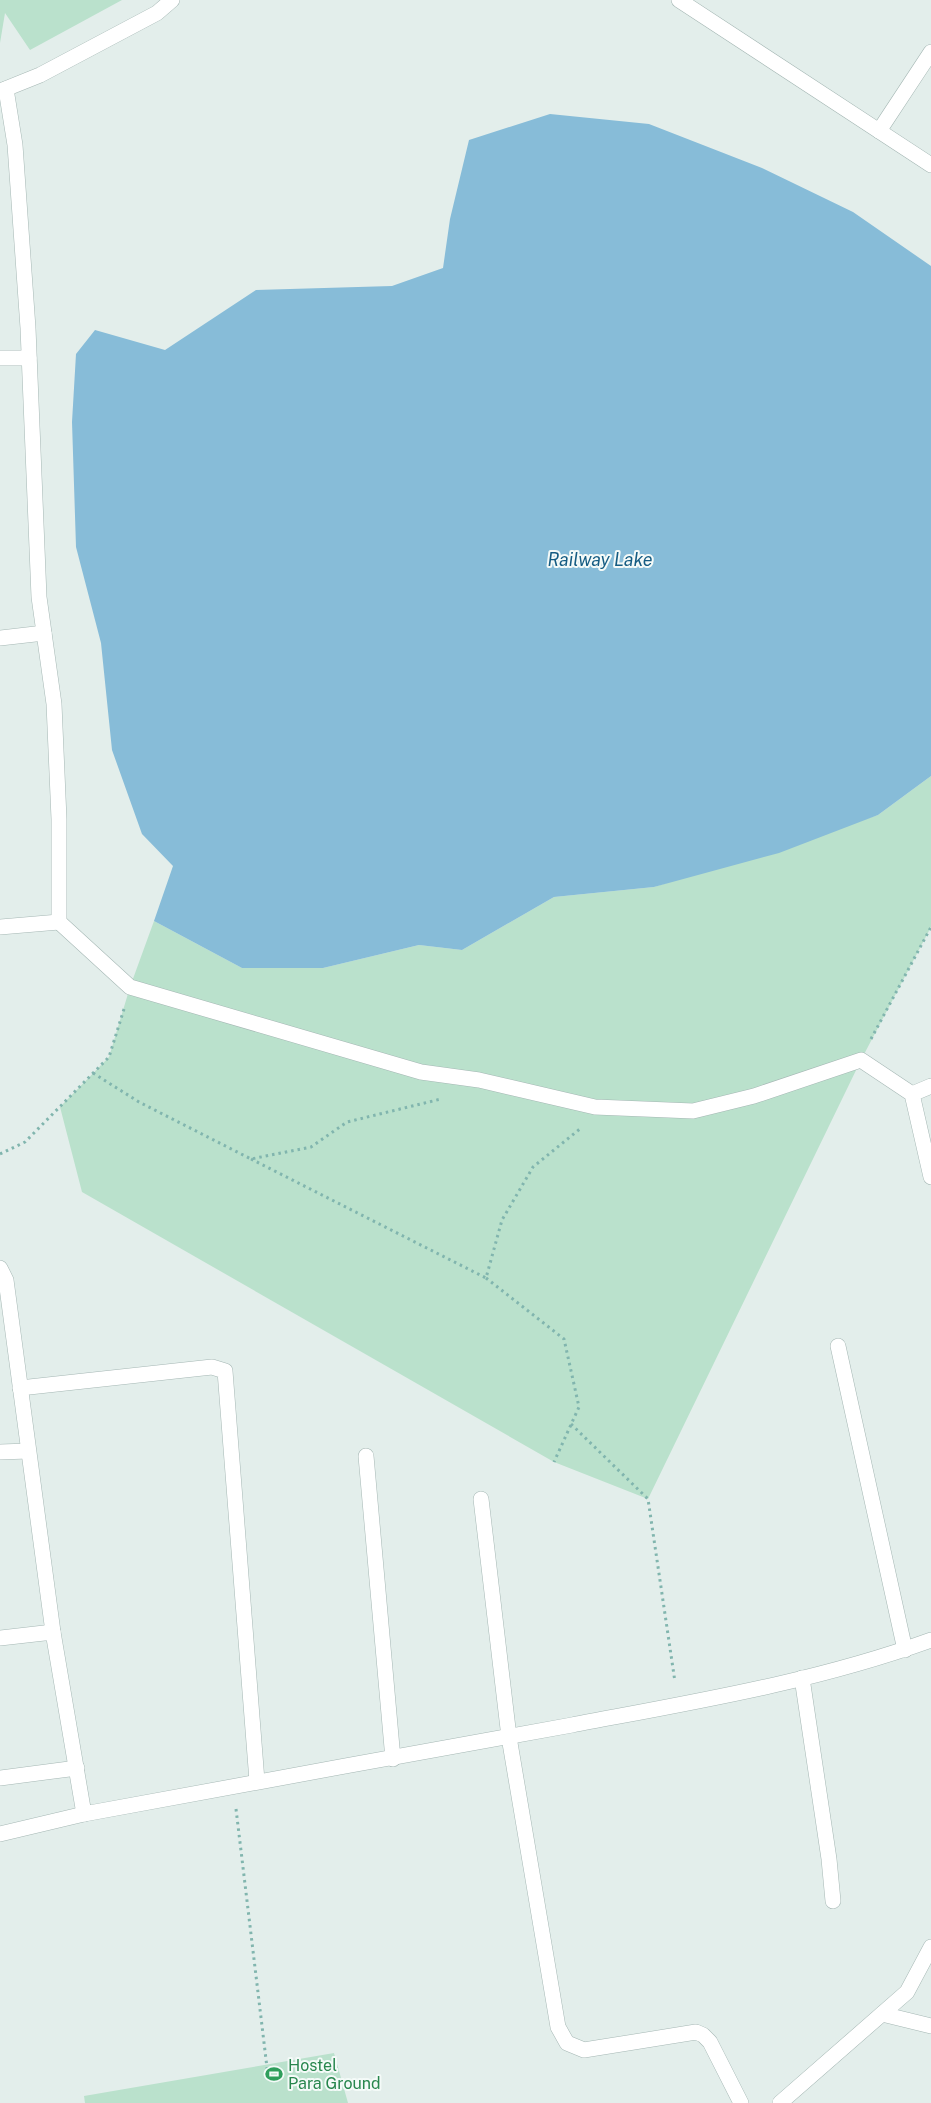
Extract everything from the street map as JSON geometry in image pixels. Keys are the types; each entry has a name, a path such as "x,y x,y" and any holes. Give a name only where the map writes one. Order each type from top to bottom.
{"street":[{"path":"59,922 59,819 54,704 39,597 29,358 15,145 3,90 40,75 148,18 172,0"},
{"path":"680,0 931,165"},
{"path":"879,131 931,52"},
{"path":"0,358 29,358"},
{"path":"0,638 44,633"},
{"path":"0,927 59,922 130,986 420,1072 479,1080 595,1107 693,1111 754,1096 861,1060 912,1094 931,1177"},
{"path":"912,1094 931,1086"},
{"path":"0,1268 6,1280 53,1632 84,1814"},
{"path":"838,1346 904,1650"},
{"path":"20,1388 212,1367 225,1371 257,1781"},
{"path":"0,1452 28,1451"},
{"path":"366,1456 393,1759"},
{"path":"480,1499 509,1737 558,2027 567,2043 584,2050 696,2032 703,2035 710,2042 741,2103"},
{"path":"0,1638 53,1632"},
{"path":"0,1834 84,1814 257,1781 393,1759 678,1705 802,1678 904,1650 931,1640"},
{"path":"802,1678 829,1859 833,1901"},
{"path":"0,1778 77,1768"},
{"path":"787,2102 907,1992 931,1948"},
{"path":"882,2014 931,2026"}],"path":[{"path":"861,1060 931,927"},
{"path":"0,1154 25,1142 109,1057 130,986"},
{"path":"94,1073 139,1102 486,1278 564,1339 579,1407 554,1462"},
{"path":"251,1159 311,1147 347,1122 437,1101 479,1080"},
{"path":"486,1278 502,1220 533,1167 592,1119 595,1107"},
{"path":"571,1424 648,1499 678,1705"},
{"path":"233,1786 268,2076"}],"green space":[{"path":"0,0 122,0 30,50 5,13 0,43"},
{"path":"931,776 931,927 861,1060 648,1499 554,1462 82,1192 60,1107 109,1057 130,987 154,921 242,968 323,968 419,945 462,950 554,897 654,887 878,815"},
{"name":"Hostel Para Ground","path":"334,2053 348,2103 85,2103 84,2096"}],"water":[{"name":"Railway Lake","path":"550,114 649,124 762,168 853,212 931,266 931,776 878,815 779,853 654,887 554,897 462,950 419,945 323,968 242,968 154,921 173,866 142,834 112,750 101,643 76,547 72,422 76,354 95,330 165,350 256,290 392,286 443,268 450,219 469,140"}],"place":[{"name":"Hostel Para Ground","path":"274,2074"}]}
